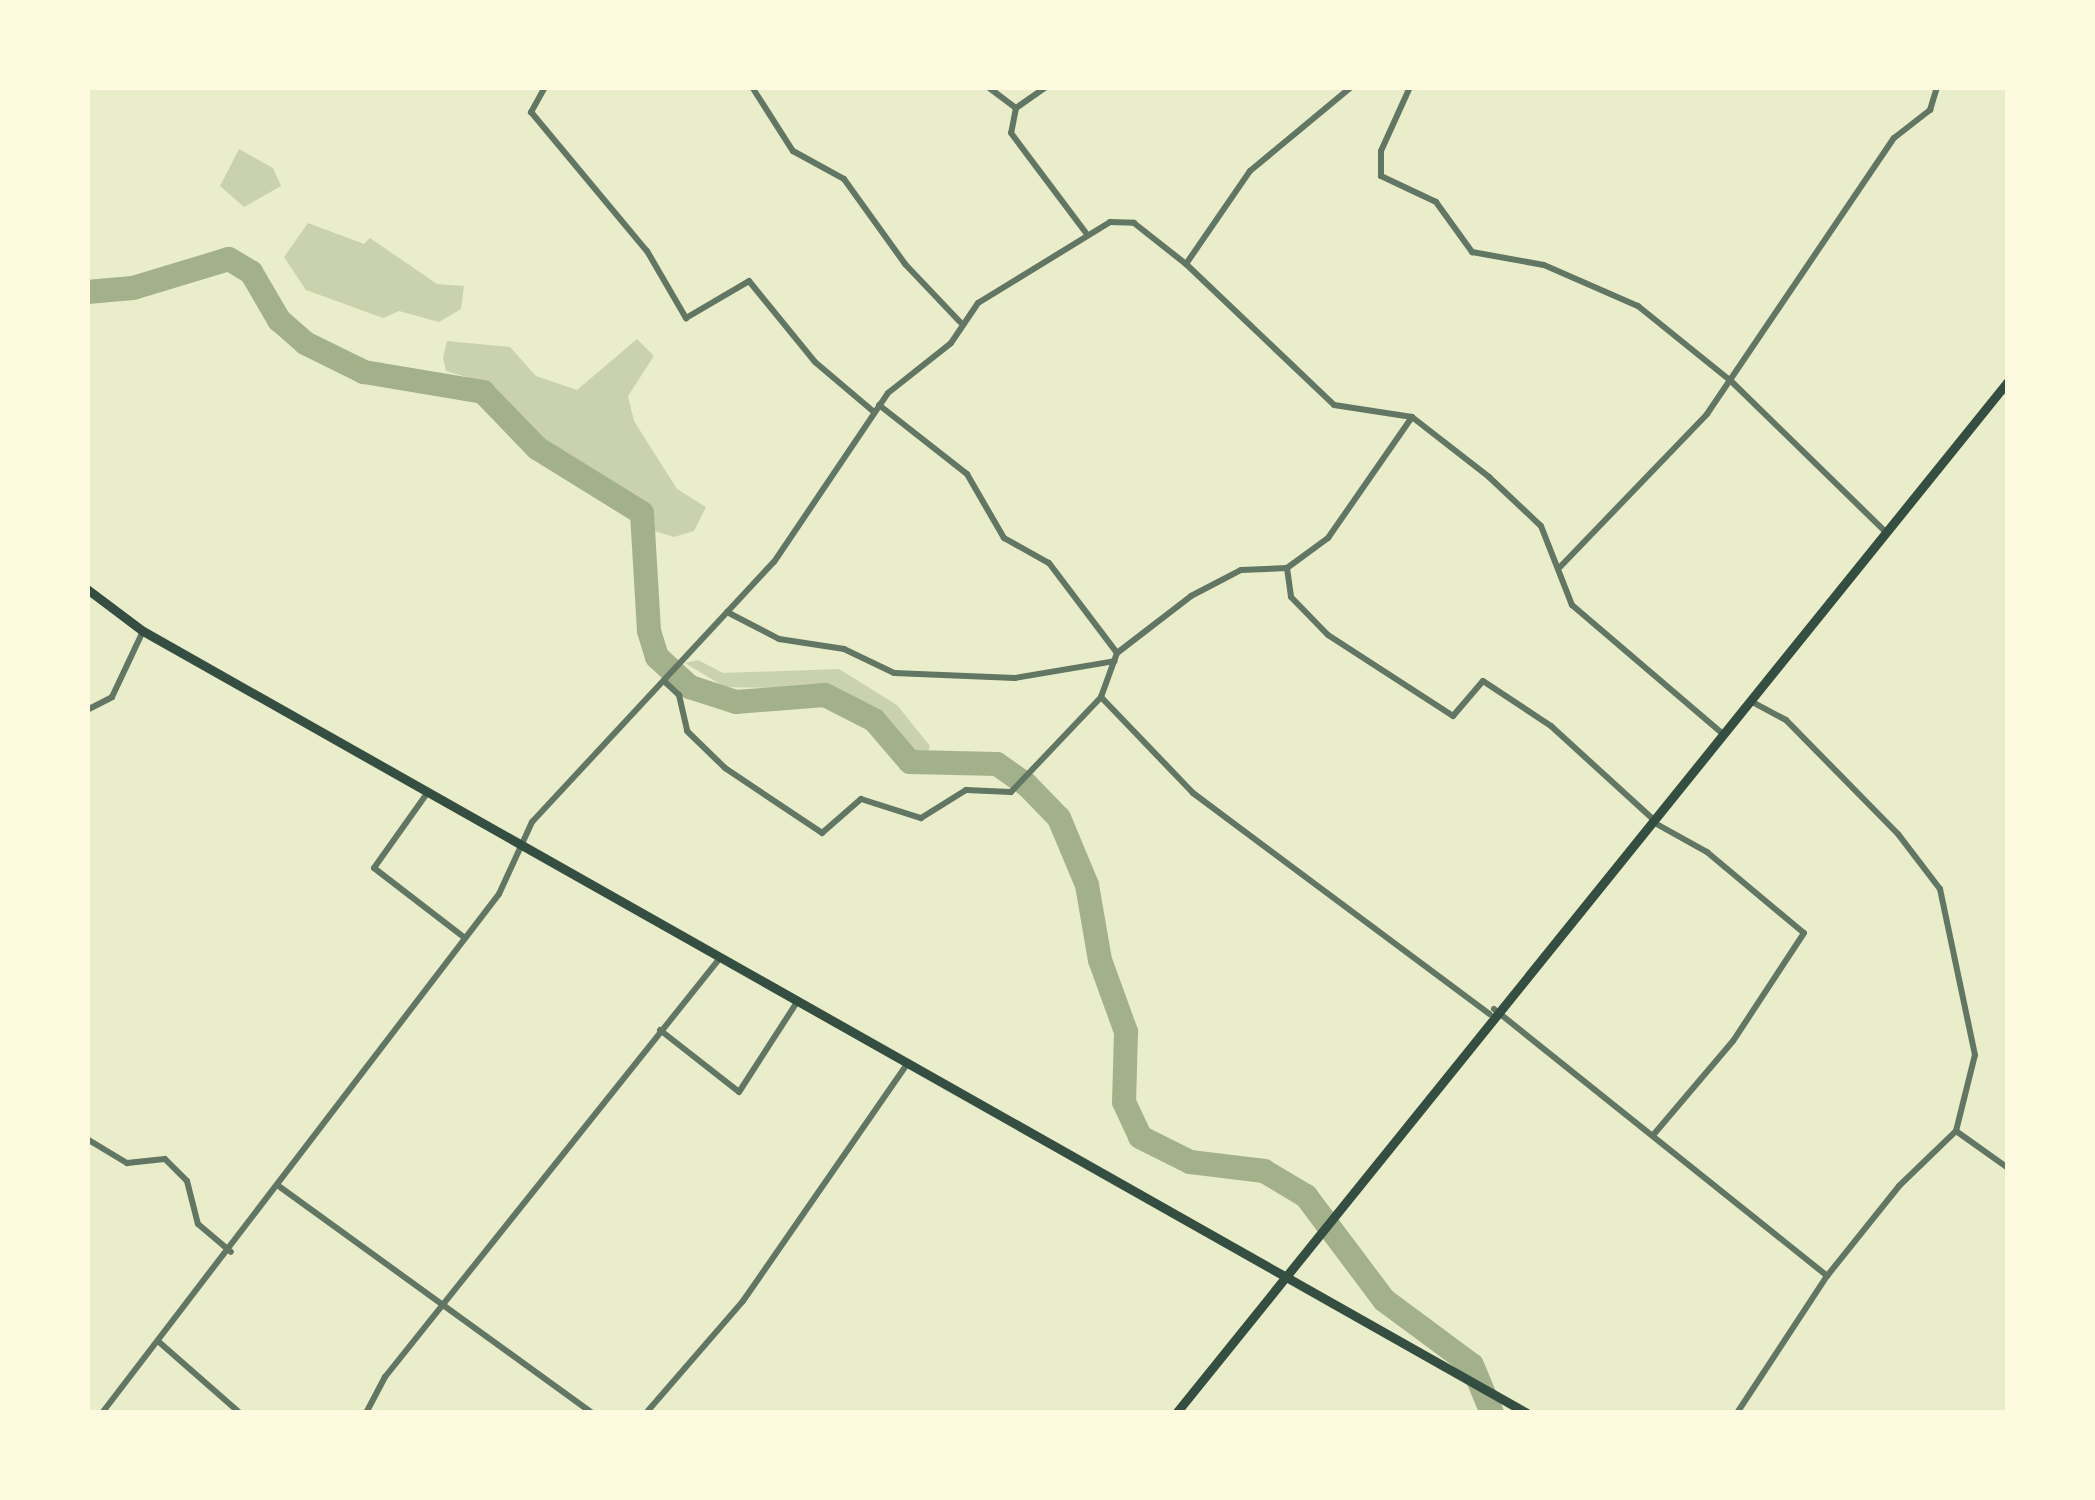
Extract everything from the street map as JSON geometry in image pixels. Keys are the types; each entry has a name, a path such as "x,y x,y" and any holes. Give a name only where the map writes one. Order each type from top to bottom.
{"main road":[{"path":"1176,1413 1492,1012 1888,535 2008,381"},
{"path":"87,589 143,631 1525,1412"}],"street":[{"path":"545,87 530,112 647,251 686,318 749,281 815,362 967,473 1004,538 1048,562 1116,657"},
{"path":"752,87 794,152 844,179 905,264 960,322"},
{"path":"988,87 1016,108"},
{"path":"1046,87 1016,108 1011,134 1086,233"},
{"path":"1186,264 1250,171 1351,87"},
{"path":"1410,87 1381,151 1381,176 1436,202 1472,252 1544,265 1619,295 1731,381 1888,535"},
{"path":"1560,567 1586,547 1731,381 1852,195 1894,138 1930,110 1937,87"},
{"path":"102,1413 231,1252 500,894 532,822 786,546 877,409 951,343 960,322 1086,233 1110,222 1134,223 1186,264 1334,405 1412,417 1524,509 1560,567 1572,605 1600,635 1722,734"},
{"path":"728,612 779,639 844,650 894,673 1015,678 1116,657 1191,596 1240,570 1287,568 1328,538 1412,417"},
{"path":"1287,568 1291,597 1328,635 1454,716 1483,681 1551,726 1652,820 1707,853 1804,933 1787,968 1654,1134"},
{"path":"87,710 112,697 143,631"},
{"path":"665,679 680,695 687,731 725,768 822,832 861,799 921,818 966,790 1012,792 1032,765 1101,697 1116,657"},
{"path":"1101,697 1193,793 1654,1134 1827,1276"},
{"path":"1737,1413 1827,1276 1899,1186 1956,1131 1975,1055 1940,890 1898,834 1786,720 1751,701"},
{"path":"428,792 374,868 466,938"},
{"path":"366,1413 385,1377 720,958"},
{"path":"660,1030 740,1092 797,1002"},
{"path":"646,1413 743,1300 907,1064"},
{"path":"1956,1131 2007,1166"},
{"path":"87,1139 127,1163 165,1159 182,1172 198,1224 231,1252"},
{"path":"280,1187 592,1413"},
{"path":"159,1342 241,1413"}],"green space":[{"path":"239,149 273,168 281,186 244,207 220,186"},
{"path":"308,223 364,244 370,238 437,284 464,286 461,309 439,322 399,311 383,318 306,290 284,257"},
{"path":"637,339 654,356 628,396 634,421 677,489 706,507 694,531 674,537 648,529 647,510 625,490 540,443 477,380 446,371 443,358 447,341 510,347 536,376 577,390"},
{"path":"698,660 723,673 839,669 897,705 930,746 927,754 909,752 852,698 823,689 725,687 685,663"}],"waterway":[{"path":"87,292 133,288 229,259 251,272 279,320 305,343 364,372 483,392 537,448 642,513 649,631 657,657 690,687 736,702 825,695 874,720 910,762 997,764 1026,784 1059,818 1087,885 1100,960 1126,1032 1124,1102 1140,1137 1190,1162 1264,1171 1306,1196 1384,1300 1472,1365 1492,1413"}]}
